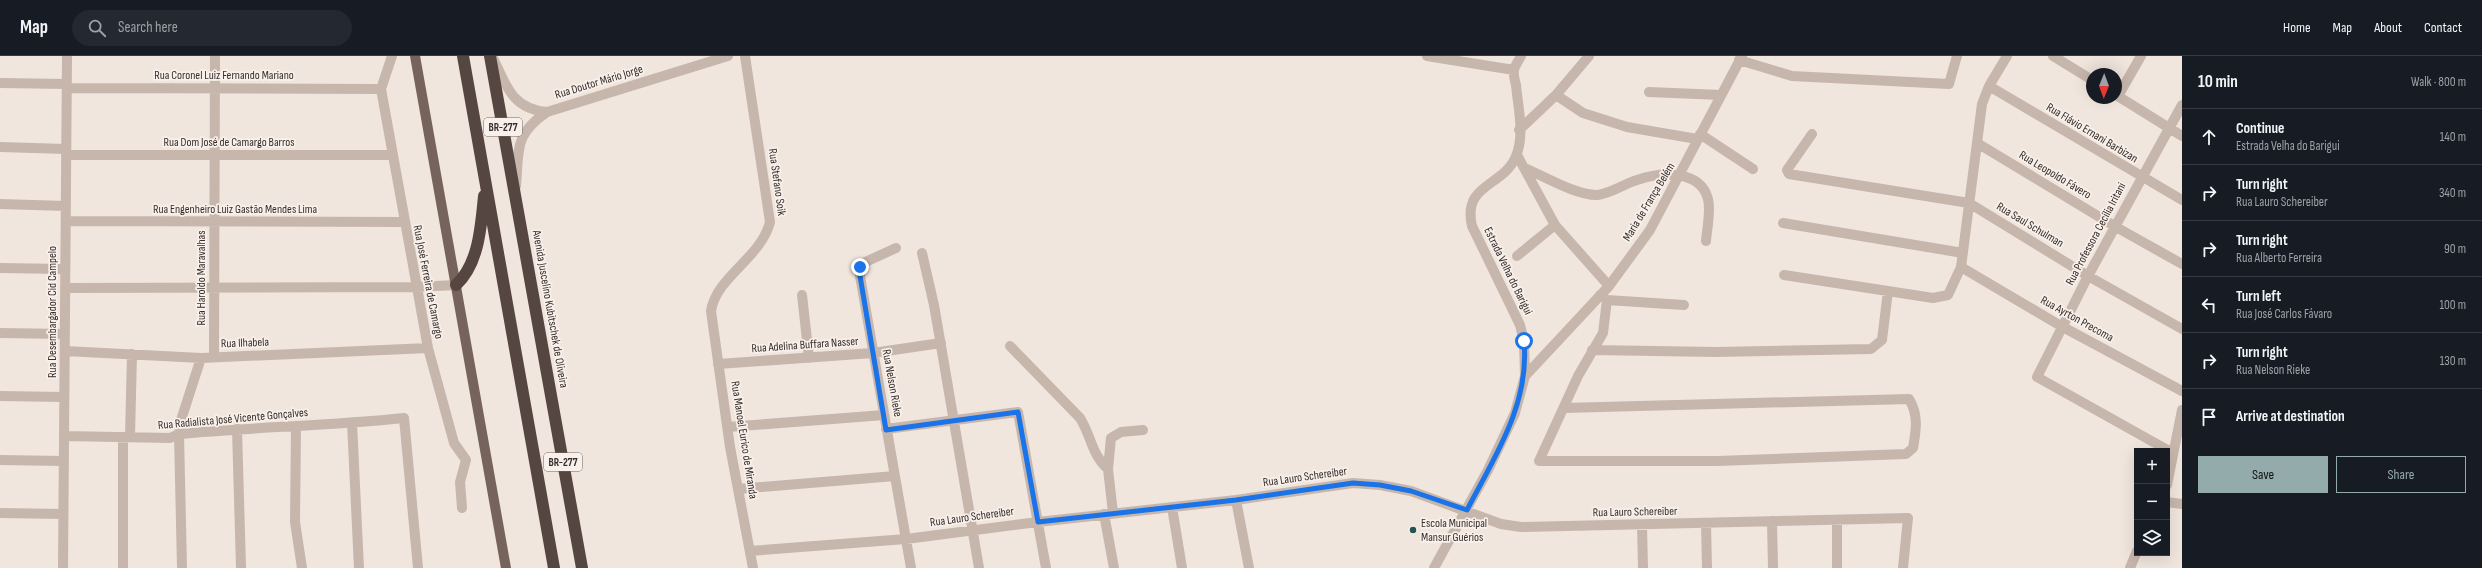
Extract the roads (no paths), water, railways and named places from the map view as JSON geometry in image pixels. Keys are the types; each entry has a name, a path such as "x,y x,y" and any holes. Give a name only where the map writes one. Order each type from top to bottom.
{"highway":[{"name":"BR-277","path":"463,56 554,568"},
{"name":"Avenida Juscelino Kubitschek de Oliveira","path":"491,56 515,198 582,568"},
{"path":"456,285 467,271 473,256 481,222 486,183"}],"main road":[{"path":"415,56 506,568"}],"street":[{"name":"Rua Desembargador Cid Campelo","path":"63,568 67,56"},
{"name":"Rua Haroldo Maravalhas","path":"214,357 215,56"},
{"name":"Rua José Ferreira de Camargo","path":"392,56 381,89 391,155 428,348 454,443 466,460 460,482 462,508"},
{"name":"Rua Doutor Mário Jorge","path":"491,56 516,100 528,109 547,112"},
{"name":"Rua Doutor Mário Jorge","path":"515,198 522,138 530,124 547,112 728,56"},
{"name":"Rua Stefano Soik","path":"711,316 712,305 718,293 760,244 770,222 745,56"},
{"path":"1427,56 1514,70 1521,56"},
{"path":"1520,130 1556,95 1589,56"},
{"name":"Maria de França Belém","path":"1525,376 1604,297 1609,286 1650,230 1681,175 1699,137 1741,58 1792,76 1949,84 1957,56"},
{"path":"1784,275 1941,298 1948,295 1961,267 1982,104 1989,86 2007,56"},
{"path":"2053,56 2086,76"},
{"path":"2122,88 2141,56"},
{"name":"Estrada Velha do Barigui","path":"1434,568 1449,538 1467,510 1515,413 1525,376 1524,346 1520,325 1513,307 1472,226 1470,218 1472,201 1476,195 1511,165 1517,154 1520,130 1514,70"},
{"name":"Rua Coronel Luiz Fernando Mariano","path":"0,83 67,86 381,89"},
{"name":"Rua Flávio Ernani Barbizan","path":"1989,86 2141,178 2182,200"},
{"path":"1649,92 1721,95"},
{"path":"1556,95 1583,113 1627,127 1699,137 1753,169"},
{"path":"2122,99 2182,136"},
{"name":"Rua Professora Cecília Iritani","path":"2173,453 2037,377 2061,326 2116,227 2168,128 2182,105"},
{"path":"1812,134 1787,170 1789,174 1969,203"},
{"name":"Rua Leopoldo Fávero","path":"1977,143 2116,227 2182,264"},
{"name":"Rua Dom José de Camargo Barros","path":"0,147 66,152 214,155 391,155"},
{"path":"1517,154 1527,169 1555,225 1609,286"},
{"path":"1527,169 1578,191 1597,195 1657,175 1681,175 1692,179 1704,189 1709,200 1706,241"},
{"name":"Rua Saul Schulman","path":"1969,203 2088,276 2182,328"},
{"path":"0,204 66,206"},
{"name":"Rua Engenheiro Luiz Gastão Mendes Lima","path":"66,221 404,222"},
{"path":"1783,223 1962,253"},
{"path":"1517,256 1555,225"},
{"name":"Rua Nelson Rieke","path":"896,248 865,261 860,267 886,430 911,568"},
{"path":"922,253 941,343 979,568"},
{"name":"Rua Ayrton Precoma","path":"1961,267 2061,326 2182,391"},
{"path":"0,268 65,269"},
{"path":"65,288 416,287 456,285"},
{"path":"1592,350 1716,352 1871,349 1882,340 1888,291"},
{"path":"802,296 809,358"},
{"path":"1564,408 1909,399 1915,408 1916,425 1914,448 1906,454 1717,461 1538,461 1592,350 1603,332 1604,297 1684,305"},
{"name":"Rua Manoel Eurico de Miranda","path":"711,316 738,489 753,568"},
{"path":"0,333 65,334"},
{"name":"Rua Adelina Buffara Nasser","path":"718,364 873,353 941,343"},
{"path":"1010,346 1080,418 1088,432 1097,457 1108,469"},
{"name":"Rua Ilhabela","path":"65,351 201,358 428,348"},
{"path":"123,568 127,437 132,354"},
{"path":"182,568 179,434 181,420 201,358"},
{"path":"0,396 64,397"},
{"path":"2167,484 2182,410"},
{"path":"886,430 1018,412 1046,568"},
{"path":"728,427 884,415"},
{"name":"Rua Radialista José Vicente Gonçalves","path":"64,436 170,438 179,434 236,429 352,423 404,418 418,568"},
{"path":"352,423 359,568"},
{"path":"296,426 295,522 302,568"},
{"path":"236,429 241,568"},
{"path":"1114,568 1109,514 1108,469 1111,438 1121,432 1142,430"},
{"path":"0,460 64,461"},
{"path":"738,489 895,476"},
{"name":"Rua Lauro Schereiber","path":"750,552 906,539 1038,522 1236,500 1335,484 1366,483 1411,491 1467,510 1501,524 1521,527 1908,518 1903,568"},
{"path":"1236,500 1249,568"},
{"path":"2170,502 2182,504"},
{"path":"1172,507 1182,568"},
{"path":"0,513 63,514"},
{"path":"1837,520 1837,568"},
{"path":"1772,521 1773,568"},
{"path":"1706,523 1707,568"},
{"path":"1642,524 1643,568"},
{"path":"2130,568 2135,556"}],"place":[{"name":"Escola Municipal Mansur Guérios","path":"1413,530"}]}
